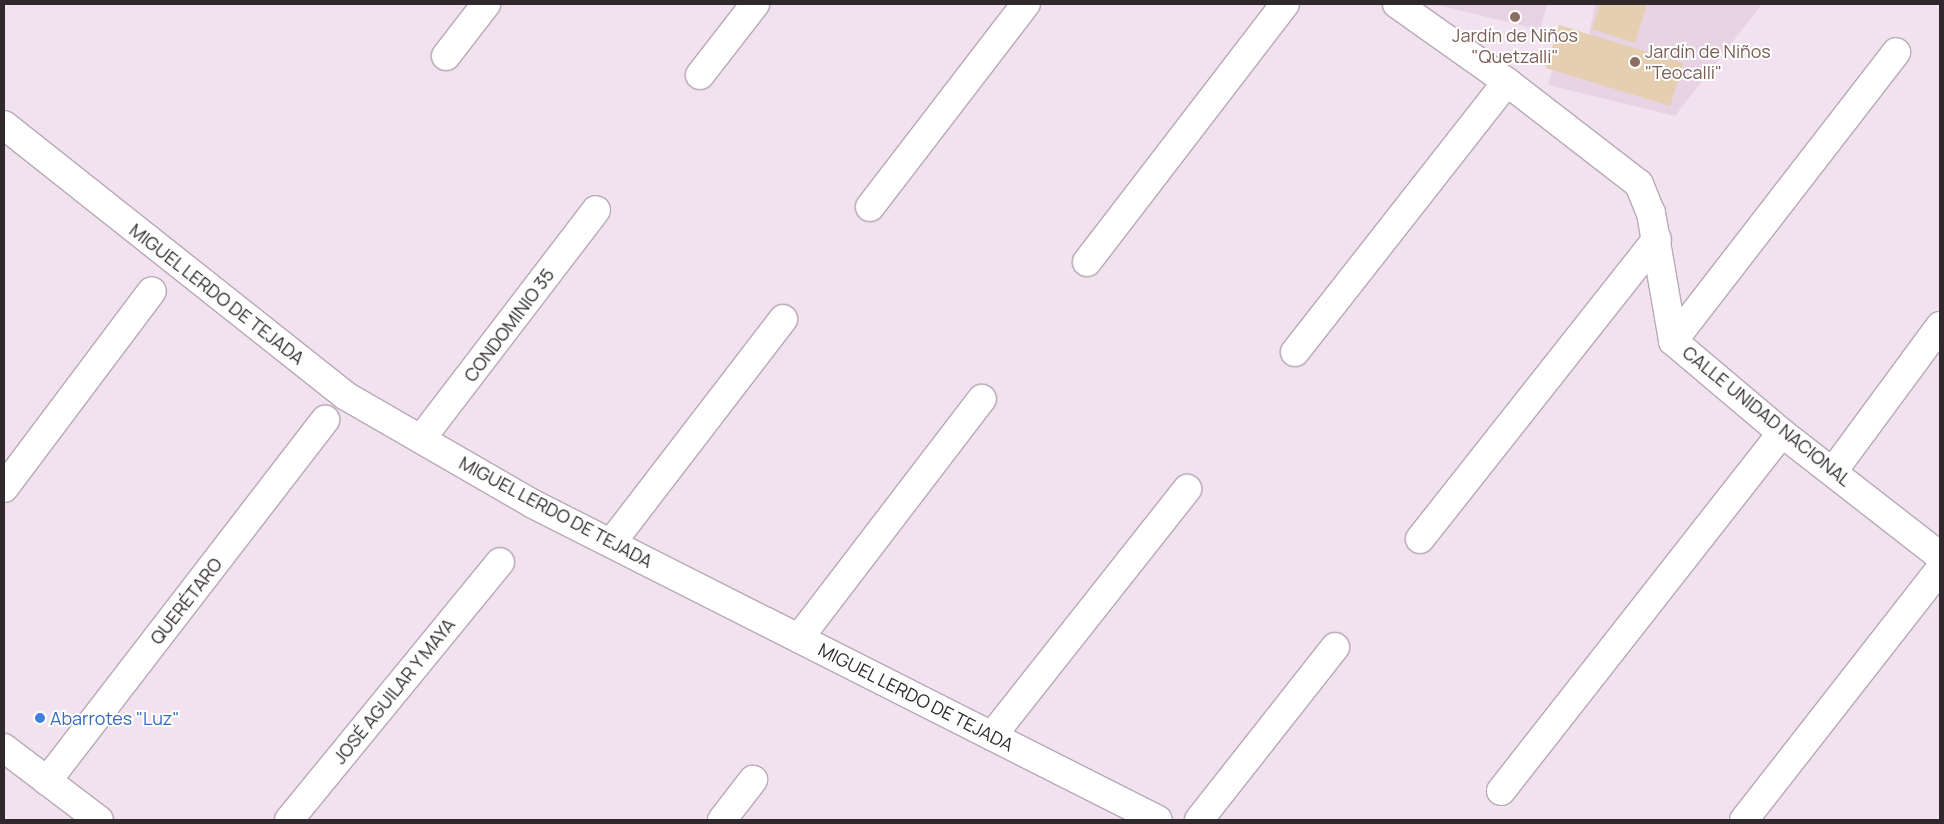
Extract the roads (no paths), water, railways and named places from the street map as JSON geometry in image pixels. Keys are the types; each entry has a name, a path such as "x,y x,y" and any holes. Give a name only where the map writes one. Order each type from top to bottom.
{"street":[{"path":"446,56 486,4"},
{"path":"700,76 755,4"},
{"path":"870,207 1026,4"},
{"path":"1087,262 1285,4"},
{"name":"CALLE UNIDAD NACIONAL","path":"1397,4 1507,82 1639,184 1651,213 1657,239 1673,341 1782,433 1834,470 1940,556"},
{"path":"1673,341 1896,52"},
{"path":"1295,352 1507,82"},
{"name":"MIGUEL LERDO DE TEJADA","path":"4,125 346,396 533,504 612,542 1158,820"},
{"name":"CONDOMINIO 35","path":"421,439 596,210"},
{"path":"1420,539 1657,239"},
{"path":"4,488 152,291"},
{"path":"612,542 783,319"},
{"path":"1834,470 1940,326"},
{"path":"800,638 982,399"},
{"name":"QUERÉTARO","path":"47,781 325,420"},
{"path":"1501,792 1782,433"},
{"path":"992,736 1187,488"},
{"name":"JOSÉ AGUILAR Y MAYA","path":"289,820 500,562"},
{"path":"1744,820 1940,569"},
{"path":"1199,820 1335,647"},
{"path":"4,748 99,820"},
{"path":"722,820 753,780"}],"place":[{"name":"Jardín de Niños \"Quetzalli\"","path":"1515,17"},
{"name":"Jardín de Niños \"Teocalli\"","path":"1635,62"},
{"name":"Abarrotes \"Luz\"","path":"40,718"}]}
